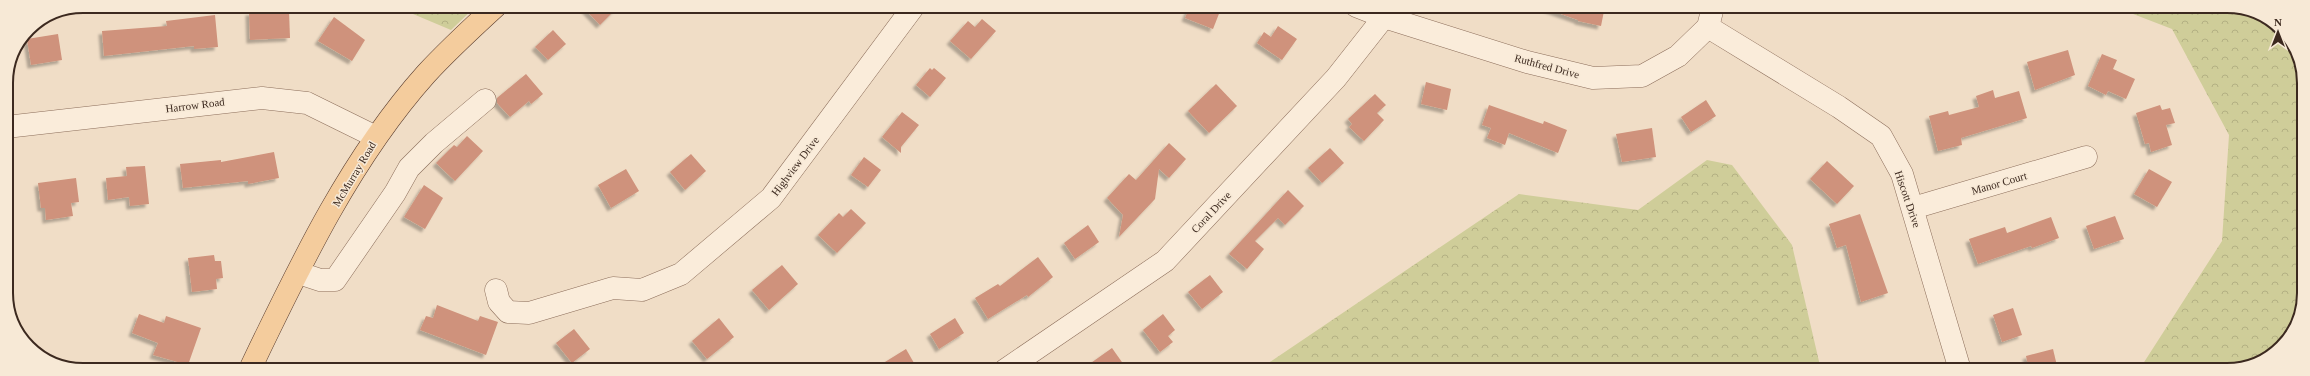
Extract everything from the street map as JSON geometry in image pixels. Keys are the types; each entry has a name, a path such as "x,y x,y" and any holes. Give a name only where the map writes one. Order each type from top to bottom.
{"main road":[{"name":"McMurray Road","path":"253,363 334,206 376,137 426,74 489,13"}],"street":[{"name":"Highview Drive","path":"496,290 499,302 508,312 528,313 613,288 642,290 680,274 772,198 909,13"},
{"name":"Ruthfred Drive","path":"1374,13 1527,62 1593,78 1642,76 1678,56 1710,17"},
{"name":"Coral Drive","path":"1015,363 1165,261 1336,78 1384,17"},
{"name":"Hiscott Drive","path":"1710,17 1881,136 1902,174 1958,363"},
{"name":"Harrow Road","path":"13,126 262,98 307,103 376,137"},
{"path":"299,273 320,280 335,280 395,193 408,168 434,143 485,100"},
{"name":"Manor Court","path":"1912,208 2086,157"}],"green space":[{"path":"411,13 469,13 451,30"},
{"path":"2131,13 2227,13 2250,17 2270,27 2283,40 2290,52 2296,69 2297,293 2295,311 2283,336 2273,346 2254,358 2241,362 2144,363 2222,241 2229,135 2172,29"},
{"path":"1707,160 1732,165 1792,245 1819,363 1268,363 1519,194 1638,210"}],"building":[{"path":"249,13 289,13 290,38 250,40"},
{"path":"589,13 612,13 600,25"},
{"path":"1187,13 1219,13 1213,29 1185,18"},
{"path":"1558,13 1604,13 1601,26"},
{"path":"215,15 218,47 194,49 194,46 104,56 102,31 167,26 166,21"},
{"path":"334,17 365,40 352,61 318,41"},
{"path":"982,19 996,31 971,59 950,41 968,21 975,27"},
{"path":"1278,26 1297,39 1282,60 1257,43 1264,32 1271,37"},
{"path":"553,30 566,44 548,60 535,47"},
{"path":"58,34 62,60 31,65 27,41 30,39"},
{"path":"2068,50 2075,75 2035,90 2027,62"},
{"path":"2102,54 2117,60 2113,69 2135,79 2126,99 2108,91 2106,95 2088,86"},
{"path":"930,68 932,70 934,68 946,78 930,97 916,85"},
{"path":"526,74 543,94 531,104 529,101 510,117 497,103 497,98"},
{"path":"1426,82 1451,89 1447,110 1421,104"},
{"path":"1216,84 1237,106 1209,133 1188,111"},
{"path":"1993,90 1995,98 2019,91 2027,118 1961,138 1962,145 1938,151 1929,116 1948,111 1949,115 1979,107 1976,96"},
{"path":"1375,94 1386,105 1377,113 1384,120 1364,141 1349,127 1352,124 1348,119"},
{"path":"1706,100 1716,116 1691,132 1681,117"},
{"path":"1489,105 1543,124 1544,121 1567,130 1558,153 1509,133 1505,145 1487,138 1491,128 1482,125"},
{"path":"2160,105 2162,110 2170,108 2175,123 2166,125 2172,145 2151,152 2149,143 2145,144 2136,113"},
{"path":"902,112 919,125 901,147 901,153 882,137"},
{"path":"1652,128 1656,157 1622,162 1616,134"},
{"path":"467,136 483,151 455,181 436,163 454,145 457,147"},
{"path":"1169,143 1186,159 1169,178 1159,169 1155,199 1119,237 1123,215 1107,198 1129,174 1136,180"},
{"path":"1330,148 1344,163 1322,183 1308,168"},
{"path":"274,152 279,178 248,184 248,181 183,188 180,164 221,160 221,162"},
{"path":"691,154 706,171 685,190 670,172"},
{"path":"864,157 881,170 868,187 851,175"},
{"path":"1827,161 1854,186 1837,204 1810,179"},
{"path":"145,166 149,204 130,206 129,197 108,200 106,178 127,176 126,167"},
{"path":"626,169 639,191 611,208 598,185"},
{"path":"2149,169 2172,182 2157,207 2134,194"},
{"path":"76,178 79,202 71,203 73,216 46,220 45,208 41,208 38,183"},
{"path":"424,185 443,198 425,229 404,217"},
{"path":"1288,190 1304,206 1285,225 1278,218 1255,241 1264,249 1247,269 1229,254"},
{"path":"851,209 866,223 837,253 818,235 839,213 843,217"},
{"path":"1860,214 1888,293 1861,302 1846,245 1837,248 1829,224"},
{"path":"2115,216 2124,239 2094,249 2086,226"},
{"path":"2051,217 2059,238 2032,248 2031,246 1978,264 1969,239 2005,227 2007,233"},
{"path":"1088,225 1099,242 1075,259 1064,243"},
{"path":"214,255 215,261 221,261 223,278 216,279 217,289 192,292 188,258"},
{"path":"1038,257 1053,277 1028,297 1027,295 988,319 975,298 998,284 1000,286"},
{"path":"782,265 798,284 769,310 752,290"},
{"path":"1210,275 1223,292 1202,309 1188,292"},
{"path":"437,305 478,321 480,316 498,322 486,355 420,330 426,316 433,318"},
{"path":"2013,308 2022,335 2002,342 1993,315"},
{"path":"139,314 164,323 166,316 201,328 189,363 181,363 153,355 158,343 132,333"},
{"path":"1163,314 1175,330 1168,336 1173,342 1160,352 1143,330"},
{"path":"719,318 734,337 707,359 692,341"},
{"path":"955,318 964,333 939,349 930,334"},
{"path":"574,329 590,349 572,363 556,343"},
{"path":"1112,348 1123,363 1091,363"},
{"path":"906,349 914,363 883,363"},
{"path":"2053,349 2056,363 2028,363 2026,356"}]}
